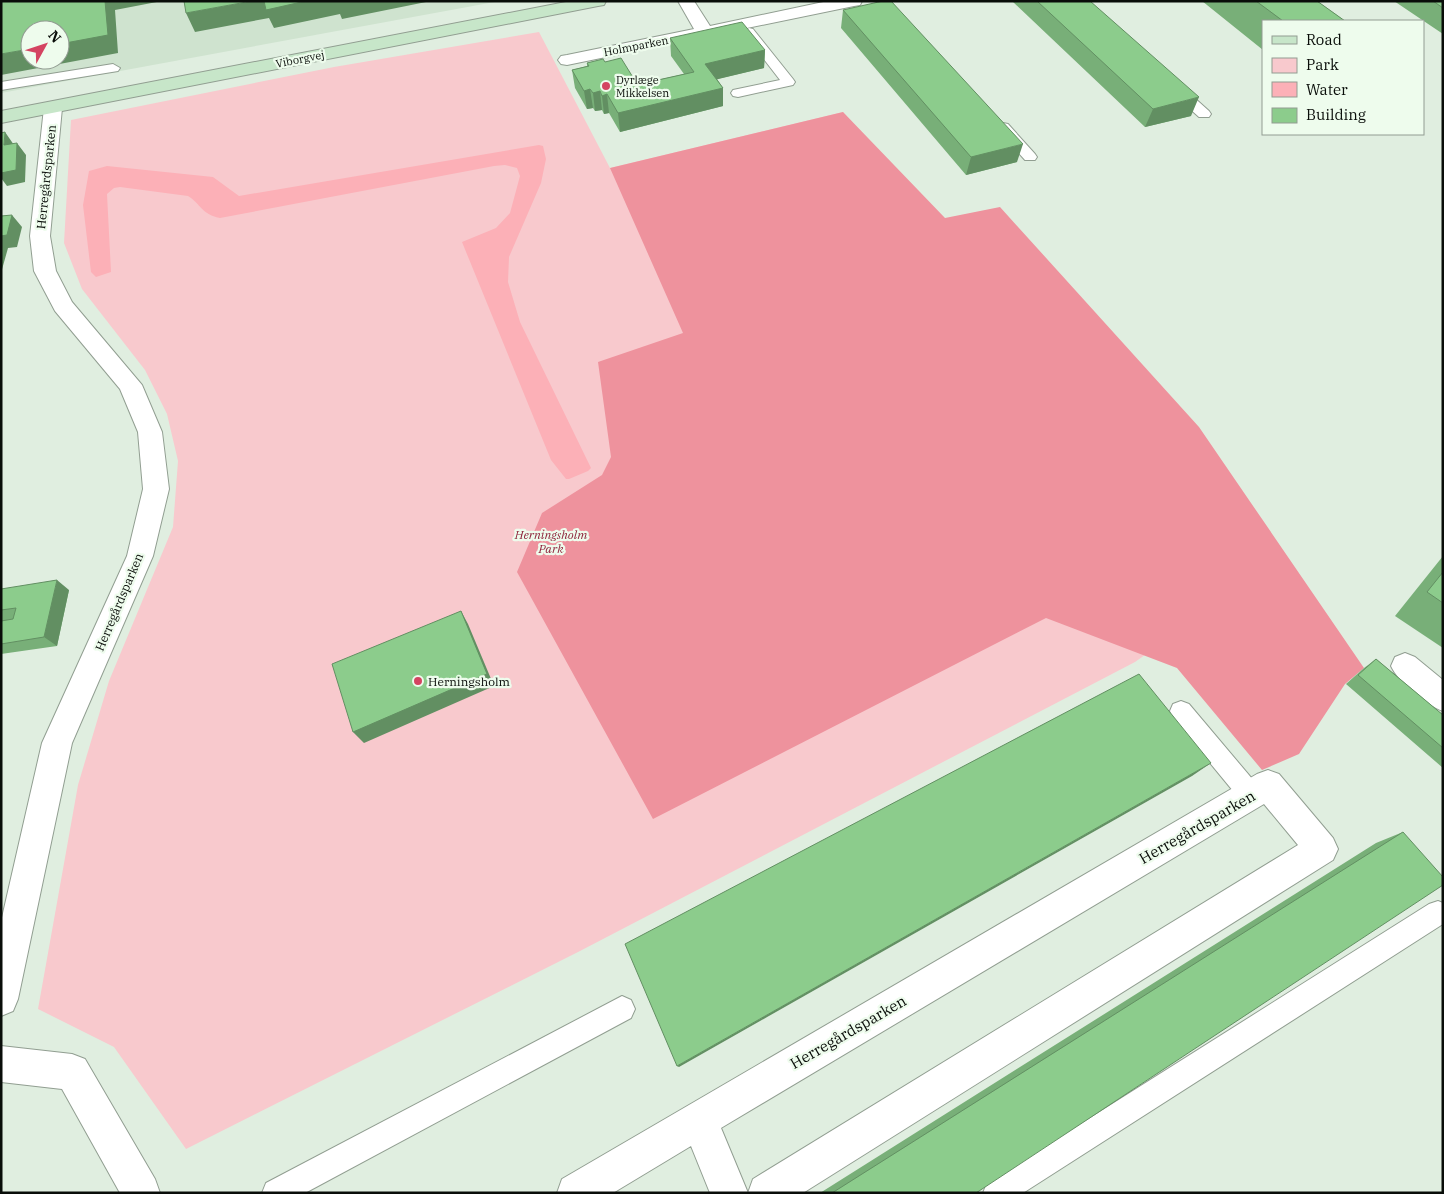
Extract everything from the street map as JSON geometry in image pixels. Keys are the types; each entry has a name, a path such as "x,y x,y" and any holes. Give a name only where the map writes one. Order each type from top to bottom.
{"street":[{"name":"Viborgvej","path":"1,117 598,1"},
{"path":"686,1 705,32"},
{"name":"Holmparken","path":"567,60 854,1"},
{"name":"Herregårdsparken","path":"1,998 57,743 140,556 156,489 150,432 130,385 63,306 46,271 40,236 53,108"},
{"path":"1405,666 1443,698"},
{"name":"Herregårdsparken","path":"576,1193 1268,785 1322,849 767,1193"},
{"path":"1,1064 72,1072 141,1193"},
{"path":"699,1120 730,1193"}],"lane":[{"path":"738,93 788,82 743,24"},
{"path":"1,86 113,68"},
{"path":"1167,80 1204,114"},
{"path":"991,115 1030,157"},
{"path":"1181,711 1251,795"},
{"path":"997,1193 1438,913"},
{"path":"276,1193 622,1009"}],"shaded area":[{"path":"1,1 500,1 1,93"}],"green space":[{"name":"Herningsholm Park","path":"539,32 610,168 843,112 1249,581 1135,662 580,951 186,1149 114,1047 38,1009 78,785 109,681 173,527 178,461 167,414 145,370 82,289 64,243 71,120 334,67"},
{"path":"843,112 945,218 1000,207 1199,427 1364,668 1345,684 1299,754 1262,770 1177,668 1046,618 653,819 517,572 542,513 602,475 611,457 598,362 683,333 610,168"}],"water":[{"path":"539,145 543,146 546,159 541,183 509,257 508,282 520,322 591,468 569,479 566,479 551,460 462,242 496,228 510,213 520,176 517,168 505,165 494,166 220,218 209,214 188,196 120,187 114,188 107,194 111,272 96,277 91,272 83,205 89,171 107,166 213,177 239,196"}],"building":[{"path":"1,1 105,1 108,35 70,42 70,20 20,20 20,51 1,54"},
{"path":"184,1 252,1 186,13"},
{"path":"264,1 306,1 266,10"},
{"path":"891,1 1023,144 971,157 843,10"},
{"path":"1037,1 1090,1 1199,97 1153,109"},
{"path":"1256,1 1317,1 1344,20 1282,20"},
{"path":"1433,1 1443,1 1443,8"},
{"path":"742,22 765,50 705,64 723,88 618,113 607,94 602,96 600,91 593,93 590,89 584,91 572,70 589,66 587,63 603,59 605,62 621,58 634,79 627,80 631,86 694,72 670,38"},
{"path":"5,132 4,145 17,143 16,170 1,173 1,133"},
{"path":"12,215 7,235 1,236 1,216"},
{"path":"1443,572 1443,603 1427,592"},
{"path":"57,580 44,637 1,644 1,621 13,619 16,608 1,610 1,589"},
{"name":"Herningsholm","path":"461,611 487,674 353,732 332,664"},
{"path":"1376,659 1443,715 1443,748 1358,675"},
{"path":"1139,674 1211,763 677,1066 625,944"},
{"path":"1403,832 1443,877 1443,885 976,1193 832,1193"}],"place":[{"name":"Dyrlæge Mikkelsen","path":"606,86"},
{"name":"Herningsholm","path":"418,681"}]}
